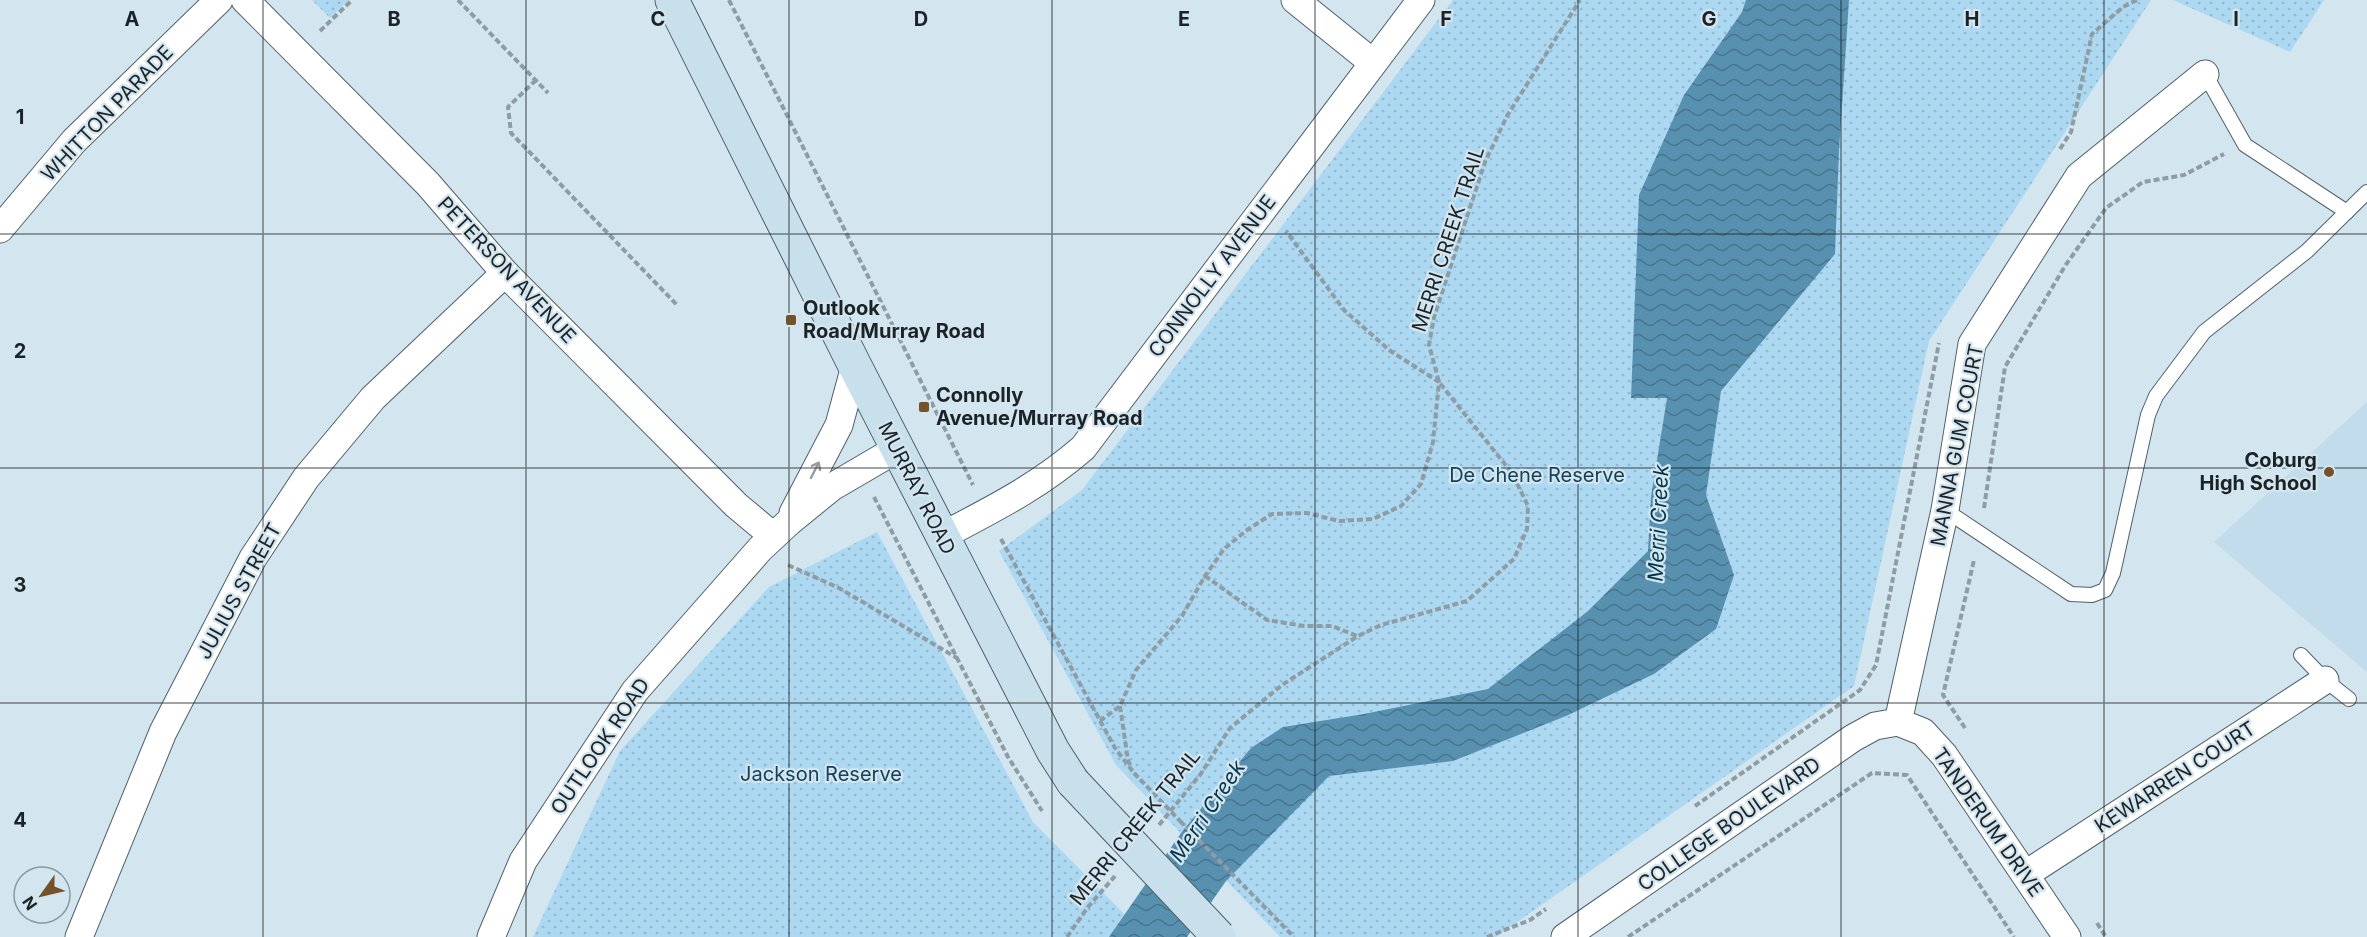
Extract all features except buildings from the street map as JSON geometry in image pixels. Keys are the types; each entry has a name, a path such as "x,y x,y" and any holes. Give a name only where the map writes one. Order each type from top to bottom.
{"main road":[{"name":"MURRAY ROAD","path":"672,0 897,449 1053,750 1073,782 1219,937"}],"street":[{"name":"WHITTON PARADE","path":"0,229 74,141 219,0"},
{"name":"PETERSON AVENUE","path":"245,0 428,184 505,273 736,505 774,536"},
{"path":"1295,0 1372,62"},
{"name":"CONNOLLY AVENUE","path":"942,536 1033,487 1083,448 1421,0"},
{"name":"MANNA GUM COURT","path":"1898,722 1945,510 1972,344 2079,176 2205,74"},
{"name":"JULIUS STREET","path":"79,937 163,732 253,558 306,478 373,398 505,273"},
{"name":"OUTLOOK ROAD","path":"774,536 839,425 855,366"},
{"name":"OUTLOOK ROAD","path":"490,937 523,861 635,691 774,536 832,487 897,449"},
{"name":"KEWARREN COURT","path":"2026,874 2325,680"},
{"name":"TANDERUM DRIVE","path":"1898,722 1923,732 1944,755 2067,937"},
{"name":"COLLEGE BOULEVARD","path":"1565,937 1853,738 1875,726 1898,722"}],"lane":[{"path":"2205,74 2246,145 2347,212"},
{"path":"1945,510 2071,594 2092,595 2105,590 2113,573 2148,415 2156,396 2204,332 2307,251 2367,192"},
{"path":"2301,655 2325,680 2349,699"}],"path":[{"path":"298,54 352,0"},
{"path":"458,0 548,93"},
{"path":"729,0 987,513 1115,748 1134,773 1294,937"},
{"name":"MERRI CREEK TRAIL","path":"1155,830 1200,775 1230,728 1282,685 1358,636 1381,625 1467,602 1514,560 1527,530 1528,506 1512,473 1439,382 1429,345 1434,317 1485,162 1507,116 1580,0"},
{"path":"2058,153 2071,132 2092,34 2123,7 2137,0"},
{"path":"536,80 508,107 511,134 677,305"},
{"path":"1968,733 1942,695 1981,533 2005,367 2065,266 2106,208 2143,182 2184,175 2228,153 2241,137"},
{"path":"1100,721 1120,706 1136,669 1182,616 1224,549 1272,514 1307,513 1340,521 1373,519 1401,506 1421,483 1433,442 1439,382 1389,350 1344,310 1266,203"},
{"path":"1690,809 1860,690 1876,665 1936,347 1942,338"},
{"path":"861,470 1008,757 1042,811"},
{"path":"774,536 783,563 839,588 958,658"},
{"path":"1205,576 1267,620 1304,626 1332,626 1358,636"},
{"path":"1120,706 1128,760 1134,773"},
{"path":"1628,937 1872,773 1907,775 2014,937"},
{"name":"MERRI CREEK TRAIL","path":"1067,937 1118,873"},
{"path":"1487,937 1530,920 1549,907"},
{"path":"2095,920 2106,937"}],"shaded area":[{"name":"Coburg High School","path":"2367,402 2367,672 2214,542"}],"green space":[{"path":"312,0 348,0 330,18"},
{"name":"De Chene Reserve","path":"1453,0 2151,0 1929,341 1854,686 1496,937 1280,937 1116,765 999,551 1082,490"},
{"path":"2173,0 2324,0 2290,52"},
{"name":"Jackson Reserve","path":"877,532 1033,822 1147,937 533,937 620,751 769,587"}],"water":[{"name":"Merri Creek","path":"1746,0 1849,0 1835,254 1721,391 1706,495 1734,575 1716,629 1654,674 1566,716 1453,761 1329,776 1226,881 1187,937 1109,937 1181,833 1251,748 1283,727 1364,714 1488,689 1588,611 1648,551 1651,497 1667,398 1631,398 1639,195 1684,95 1742,12"}],"place":[{"name":"Outlook Road/Murray Road","path":"791,320"},
{"name":"Connolly Avenue/Murray Road","path":"924,407"},
{"name":"Coburg High School","path":"2329,472"}]}
